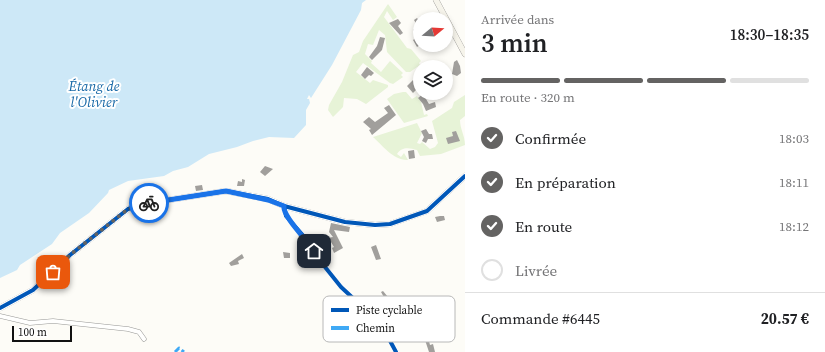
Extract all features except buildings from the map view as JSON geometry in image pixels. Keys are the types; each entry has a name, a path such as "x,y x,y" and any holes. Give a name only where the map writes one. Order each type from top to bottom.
{"street":[{"path":"436,0 465,54"},
{"path":"0,308 33,290 70,255 128,209 142,204 226,191 268,200 284,206 346,222 375,225 390,224 427,211 465,176"},
{"path":"284,206 286,216 307,240 341,287 351,296"},
{"path":"0,316 30,322 53,321 128,329 139,332 144,339"},
{"path":"391,342 396,352"}],"green space":[{"path":"388,4 397,17 393,20 387,11 384,17 407,48 411,49 420,60 413,60 413,70 406,72 387,52 385,35 379,30 373,45 368,44 365,54 372,61 371,63 381,72 390,61 403,73 401,75 403,77 393,84 390,83 363,63 356,72 370,83 373,80 388,85 388,87 366,104 357,99 344,98 343,107 333,117 328,110 329,105 342,82 353,55 359,52 363,41"},
{"path":"406,92 413,100 420,100 424,115 427,114 428,116 404,123 387,99 394,94"},
{"path":"465,95 465,116 460,120 465,145 441,154 420,156 417,150 409,148 404,149 399,151 397,154 401,157 404,153 408,160 403,160 389,152 373,137 417,123 422,133 417,143 420,144 422,142 430,149 435,147 438,143 432,121 452,108 454,102"}],"water":[{"name":"Étang de l'Olivier","path":"0,0 366,0 362,3 361,10 332,65 311,98 309,95 307,99 309,99 310,103 306,110 306,125 294,138 269,137 253,141 237,147 209,154 188,167 173,171 164,176 128,181 109,190 108,193 89,213 60,233 52,244 20,265 17,270 0,278"}],"marked path":[{"path":"175,352 179,348 184,352"}],"cycle path":[{"path":"0,308 33,290 70,255 128,209 142,204 226,191 268,199 284,206 345,222 375,225 390,224 427,211 465,176"},
{"path":"284,206 286,216 307,240 321,262 341,287 351,296"},
{"path":"391,342 396,352"}],"way so far":[{"path":"53,272 70,255 128,209 149,203"}],"route":[{"path":"149,203 220,191 268,200 284,206 283,210 286,216 307,240 314,251"}]}
